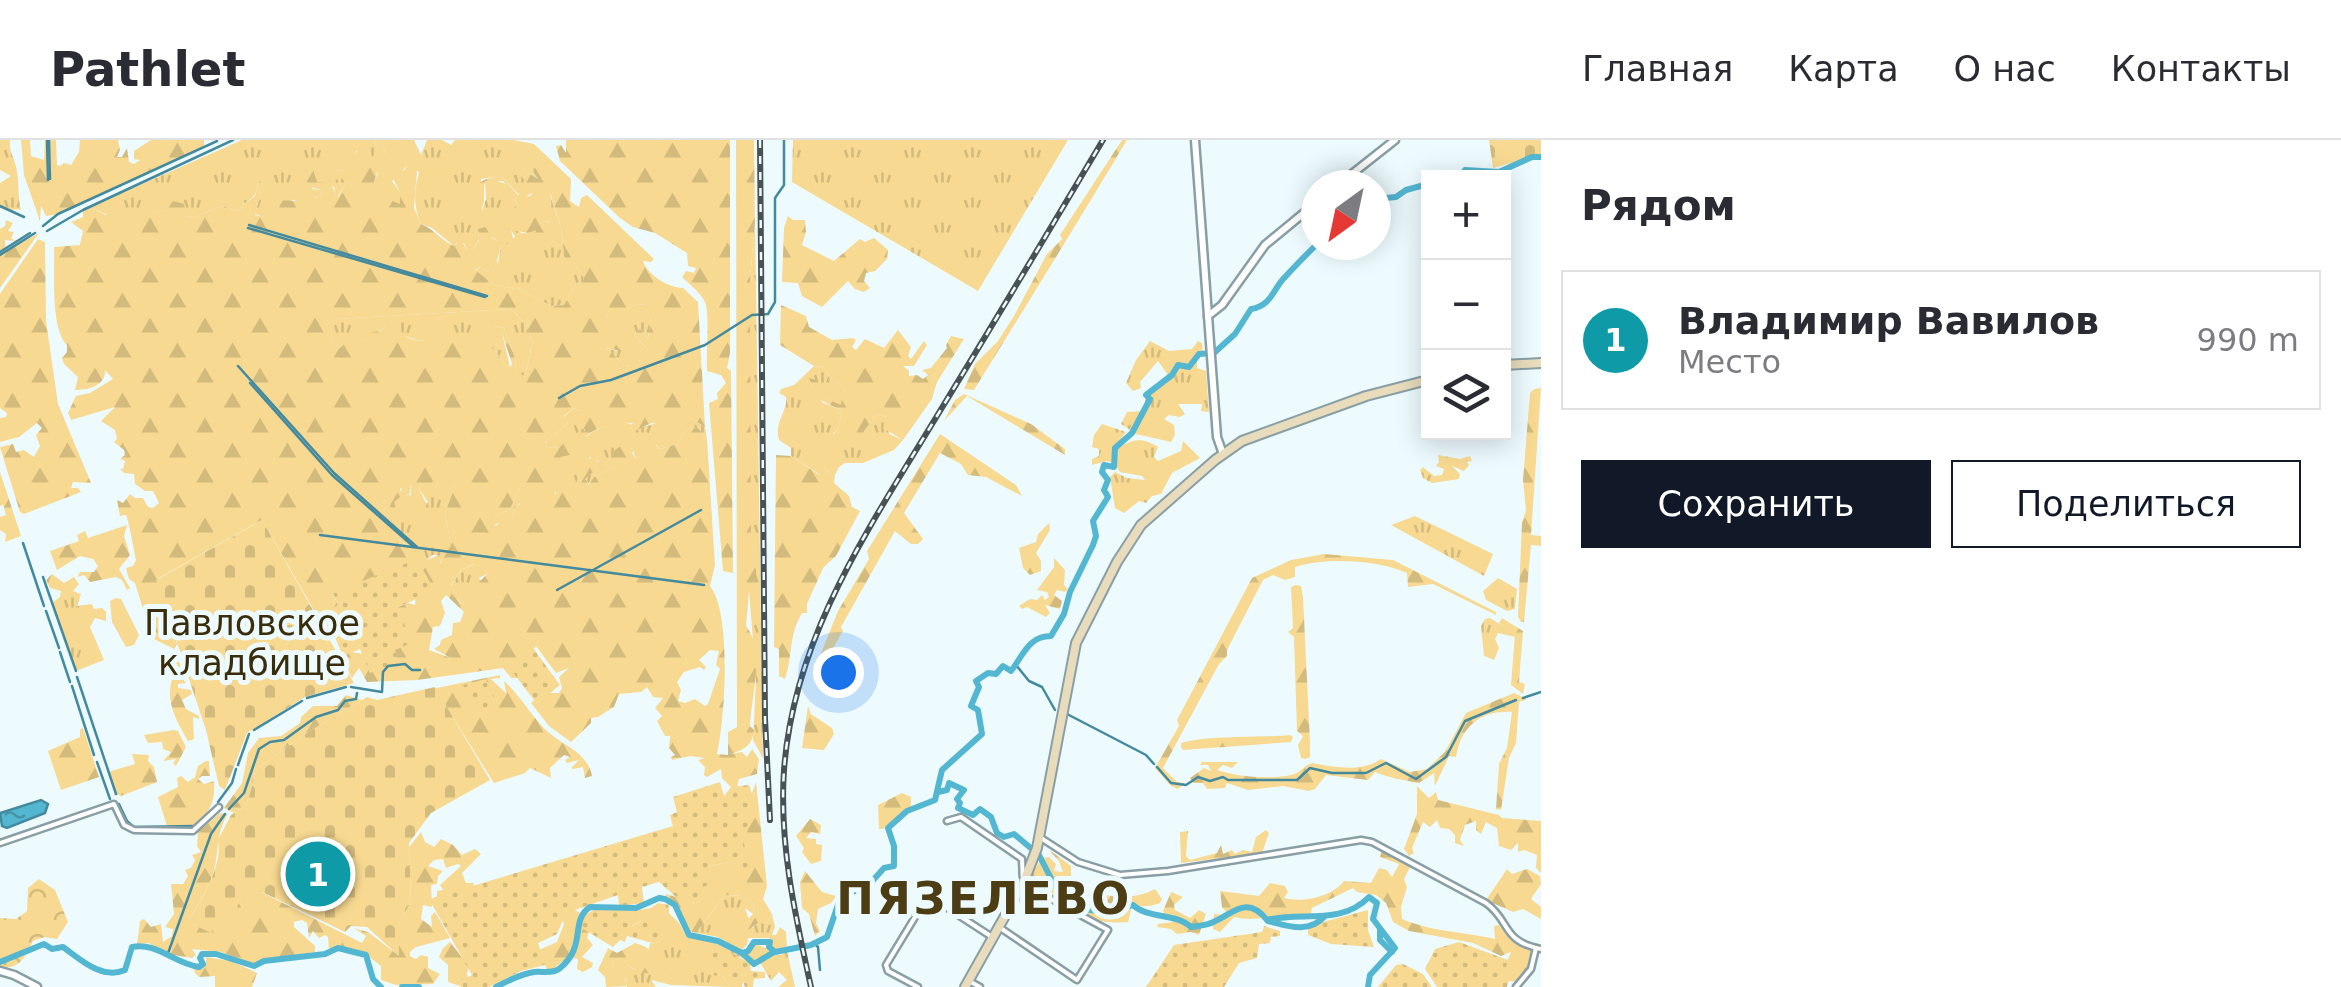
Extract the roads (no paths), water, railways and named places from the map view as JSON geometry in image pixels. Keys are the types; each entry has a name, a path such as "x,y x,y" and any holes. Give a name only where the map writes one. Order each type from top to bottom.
{"main road":[{"path":"1511,364 1541,363"},
{"path":"967,984 1023,884 1039,843 1076,643 1117,562 1142,525 1223,454 1257,434 1421,382"}],"street":[{"path":"1196,140 1217,437 1223,454"},
{"path":"1357,170 1395,140"},
{"path":"1208,316 1222,305 1266,245 1301,216"},
{"path":"0,843 114,804 124,825 134,830 193,830 219,807"},
{"path":"947,821 961,817 1022,858 1023,884 1108,930 1077,980 999,928"},
{"path":"1039,843 1078,862 1120,875 1190,868 1361,840 1372,842 1494,908 1500,912 1510,936 1539,948 1531,968 1516,987"},
{"path":"918,987 888,971 886,965 926,899 932,898 993,937"},
{"path":"0,972 14,974 37,987"},
{"path":"967,984 980,987"}],"water":[{"path":"41,800 48,804 45,813 7,828 2,826 0,813"}],"waterway":[{"path":"47,140 48,180"},
{"path":"49,140 50,179"},
{"path":"47,231 83,210 233,140"},
{"path":"559,398 580,386 611,380 705,345 752,315 768,314 775,302 775,198 784,185 784,140"},
{"path":"43,226 58,214 217,141"},
{"path":"1503,170 1541,157"},
{"path":"1391,198 1421,186"},
{"path":"0,206 24,217"},
{"path":"249,225 487,296"},
{"path":"248,228 485,297"},
{"path":"0,252 30,233"},
{"path":"0,255 35,233"},
{"path":"496,987 525,974 559,969 573,952 580,919 590,907 636,908 665,899 675,905 689,935 718,941 742,953 754,942 770,942 769,947 775,952 811,945 827,937 841,896 867,887 884,868 894,866 894,846 888,828 907,811 935,800 942,770 982,734 978,710 971,706 979,687 976,681 988,673 996,674 1003,666 1011,671 1031,643 1051,636 1064,614 1096,536 1093,521 1108,497 1104,490 1108,480 1102,472 1104,465 1114,467 1115,448 1132,433 1150,399 1146,395 1172,375 1178,365 1189,367 1199,354 1214,353 1235,334 1251,309 1268,300 1302,260"},
{"path":"238,366 334,473 417,547"},
{"path":"250,383 332,475 414,547"},
{"path":"557,590 701,510"},
{"path":"320,535 704,585"},
{"path":"23,543 44,606"},
{"path":"43,577 76,671"},
{"path":"46,611 59,648"},
{"path":"60,652 70,682"},
{"path":"351,687 382,692 383,672 388,666 405,664 420,670"},
{"path":"1016,665 1029,681 1042,687 1055,710"},
{"path":"77,677 116,794"},
{"path":"72,686 94,755"},
{"path":"307,698 346,687"},
{"path":"1523,698 1541,692"},
{"path":"229,809 244,793 259,749 284,740 316,717 338,710 345,701 356,699 357,693"},
{"path":"1157,767 1171,783 1186,785 1198,777 1210,781 1223,777 1297,780 1310,768 1332,773 1366,773 1386,763 1416,779 1446,757 1465,721 1516,700"},
{"path":"254,730 302,701"},
{"path":"1067,714 1146,755 1154,764"},
{"path":"238,765 249,734"},
{"path":"97,762 110,799"},
{"path":"218,802 232,783 236,769"},
{"path":"938,792 947,790 949,783 964,790 957,799 958,808 973,815 980,809 991,817 997,833 1004,837 1014,834 1039,855 1057,890 1072,895 1084,909 1110,913 1133,905 1191,927 1216,921 1244,907 1252,908 1267,920 1333,915 1346,912 1369,897 1377,903 1373,919 1395,948 1370,975 1368,987"},
{"path":"0,840 112,802"},
{"path":"119,804 134,827 195,826"},
{"path":"167,956 211,834 225,814"},
{"path":"1268,921 1305,927 1325,916"},
{"path":"1380,930 1380,940 1392,952"},
{"path":"0,962 44,944 52,949 63,947 92,967 108,972 125,970 132,947 141,946 199,967 203,964 202,954 216,954 254,966 264,961 325,954 338,948 366,955 373,979 381,987"},
{"path":"815,944 820,970"},
{"path":"742,953 754,964 774,952"},
{"path":"402,987 419,987"}],"railway":[{"path":"760,140 765,719 770,820"},
{"path":"811,987 790,879 783,798 791,719 803,671 841,579 865,535 1103,140"}],"place":[{"name":"Владимир Вавилов","path":"318,874"}],"district":[{"name":"ПЯЗЕЛЕВО","path":"984,898"}],"park label":[{"name":"Павловское кладбище","path":"252,643"}]}
